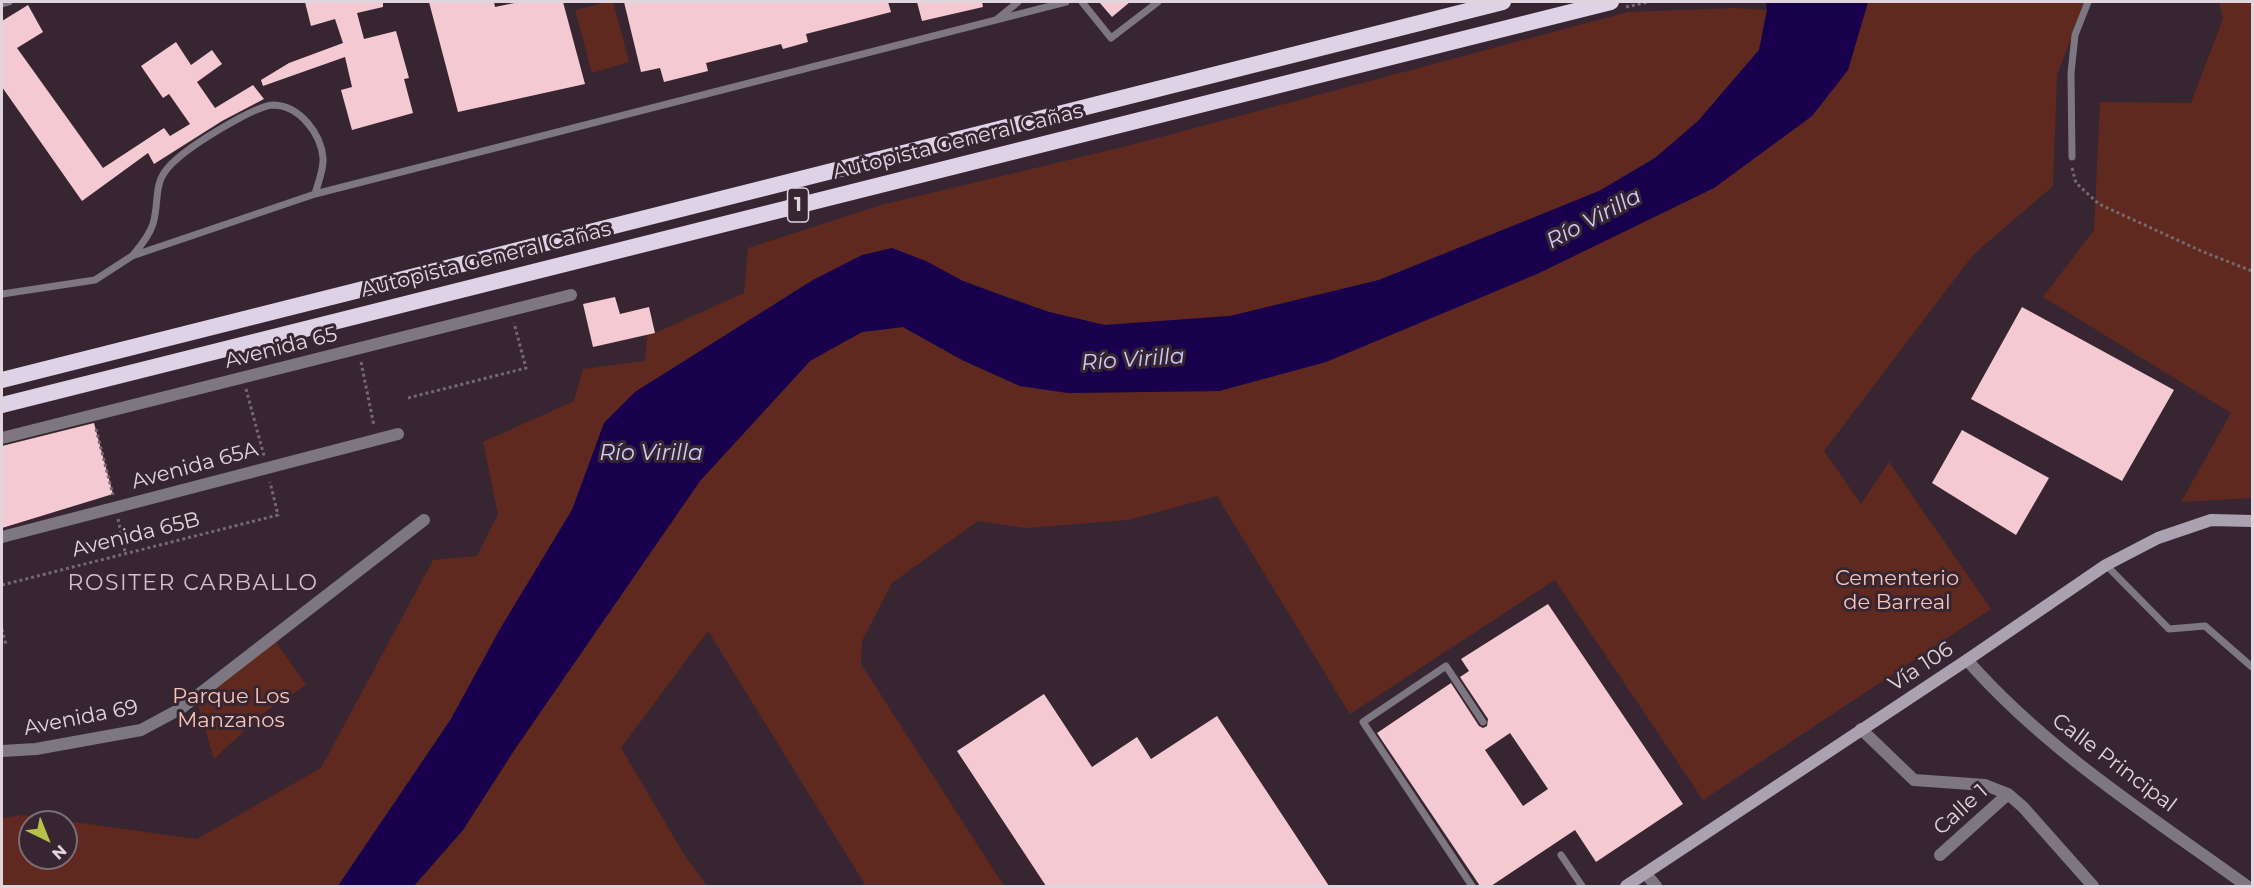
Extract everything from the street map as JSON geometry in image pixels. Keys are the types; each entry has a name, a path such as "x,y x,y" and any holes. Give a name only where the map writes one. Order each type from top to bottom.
{"highway":[{"name":"Autopista General Cañas","path":"2,380 1503,2"},
{"name":"Autopista General Cañas","path":"2,405 1603,4"}],"main road":[{"name":"Vía 106","path":"1626,886 2106,565 2158,538 2211,520 2253,521"}],"street":[{"name":"Avenida 65","path":"2,438 571,295"},
{"name":"Avenida 65A","path":"2,537 398,434"},
{"name":"Avenida 69","path":"2,752 36,749 141,730 180,709 424,520"},
{"name":"Calle Principal","path":"1967,660 1989,685 2066,755 2247,886"},
{"path":"1861,729 1914,780 1985,785 2008,794 2023,807 2093,886"},
{"name":"Calle 1","path":"1940,855 2008,794"},
{"path":"1646,874 1656,886"}],"lane":[{"path":"2,4 9,2"},
{"path":"994,21 1018,2"},
{"path":"2,294 95,280 132,256 315,194 1066,2"},
{"path":"1082,2 1111,39 1158,2"},
{"path":"2072,157 2071,73 2075,35 2088,2"},
{"path":"132,256 145,240 153,224 157,184 165,170 178,157 215,132 255,111 272,105 289,108 308,123 320,142 324,160 315,194"},
{"path":"2106,565 2169,629 2205,626 2253,667"},
{"path":"1472,886 1363,722 1446,666 1483,722"},
{"path":"1561,855 1582,886"}],"path":[{"path":"2072,157 2076,183 2099,204 2201,251 2253,271"},
{"path":"408,398 526,368 511,310"},
{"path":"358,348 377,439"},
{"path":"243,377 267,468"},
{"path":"92,416 116,507 125,552"},
{"name":"Avenida 65B","path":"2,585 278,515 267,468"},
{"path":"2,629 6,645"}],"green space":[{"path":"613,2 629,62 592,73 575,10"},
{"name":"Cementerio de Barreal","path":"1868,2 2085,2 2057,75 2053,186 1973,255 1824,451 1861,504 1889,462 1991,609 1703,800 1555,580 1350,714 1217,496 1128,520 1026,528 978,521 892,583 862,641 861,664 1004,886 866,886 708,631 621,748 685,856 707,886 414,886 463,830 515,749 700,481 810,361 862,332 903,327 962,360 1020,386 1068,393 1219,391 1326,362 1537,274 1714,188 1812,116 1848,70"},
{"path":"2219,2 2252,2 2252,498 2181,502 2231,413 2043,297 2094,230 2100,102 2191,103 2223,19"},
{"path":"1734,8 1767,10 1759,50 1698,121 1655,158 1599,191 1379,280 1230,316 1105,325 1049,312 963,281 813,280 635,392 604,423 572,510 500,629 451,719 338,886 2,886 2,818 18,816 18,870 78,870 78,823 197,839 321,768 433,560 477,556 498,514 483,442 574,401 583,369 645,361 647,334 655,333 744,293 748,248 881,205 1127,146 1628,12"},
{"name":"Parque Los Manzanos","path":"276,642 306,685 262,714 214,759 197,702"}],"water":[{"name":"Río Virilla","path":"1766,2 1868,2 1848,70 1812,116 1714,188 1537,274 1326,362 1219,391 1068,393 1020,386 962,360 903,327 862,332 810,361 700,481 515,749 463,830 414,886 338,886 451,719 500,629 572,510 604,423 635,392 813,280 862,255 892,248 926,261 963,281 998,294 1049,312 1105,325 1230,316 1379,280 1599,191 1655,158 1698,121 1759,50 1767,10"}],"building":[{"path":"305,2 383,2 383,7 357,13 364,39 396,31 409,78 404,79 413,113 352,130 341,90 352,87 345,57 263,86 261,80 289,63 343,43 335,19 311,26"},
{"path":"429,2 494,2 495,7 519,2 563,2 585,84 458,112"},
{"path":"624,2 888,2 891,12 806,34 808,42 783,49 781,44 706,63 708,71 664,82 660,68 641,72"},
{"path":"917,2 982,2 983,7 922,21"},
{"path":"1099,2 1130,2 1112,17"},
{"path":"28,5 43,32 17,48 103,168 164,128 170,136 190,124 169,94 163,98 141,66 176,42 191,65 212,50 222,64 197,82 215,108 253,85 264,99 222,121 154,164 148,153 82,201 2,87 2,21"},
{"path":"615,297 620,314 649,307 655,333 593,347 583,304"},
{"path":"2022,307 2174,390 2122,481 1971,399"},
{"path":"94,423 113,494 2,528 2,446"},
{"path":"1962,430 2049,478 2016,535 1932,483"},
{"path":"1548,604 1683,804 1596,862 1575,830 1491,886 1480,886 1377,733 1451,683 1479,726 1483,728 1487,726 1488,719 1460,677 1469,671 1461,659","holes":["1510,733 1548,789 1523,806 1485,750"]},
{"path":"1044,694 1092,767 1137,737 1151,759 1217,716 1329,886 1046,886 957,751"}],"district":[{"name":"ROSITER CARBALLO","path":"193,584"}]}
